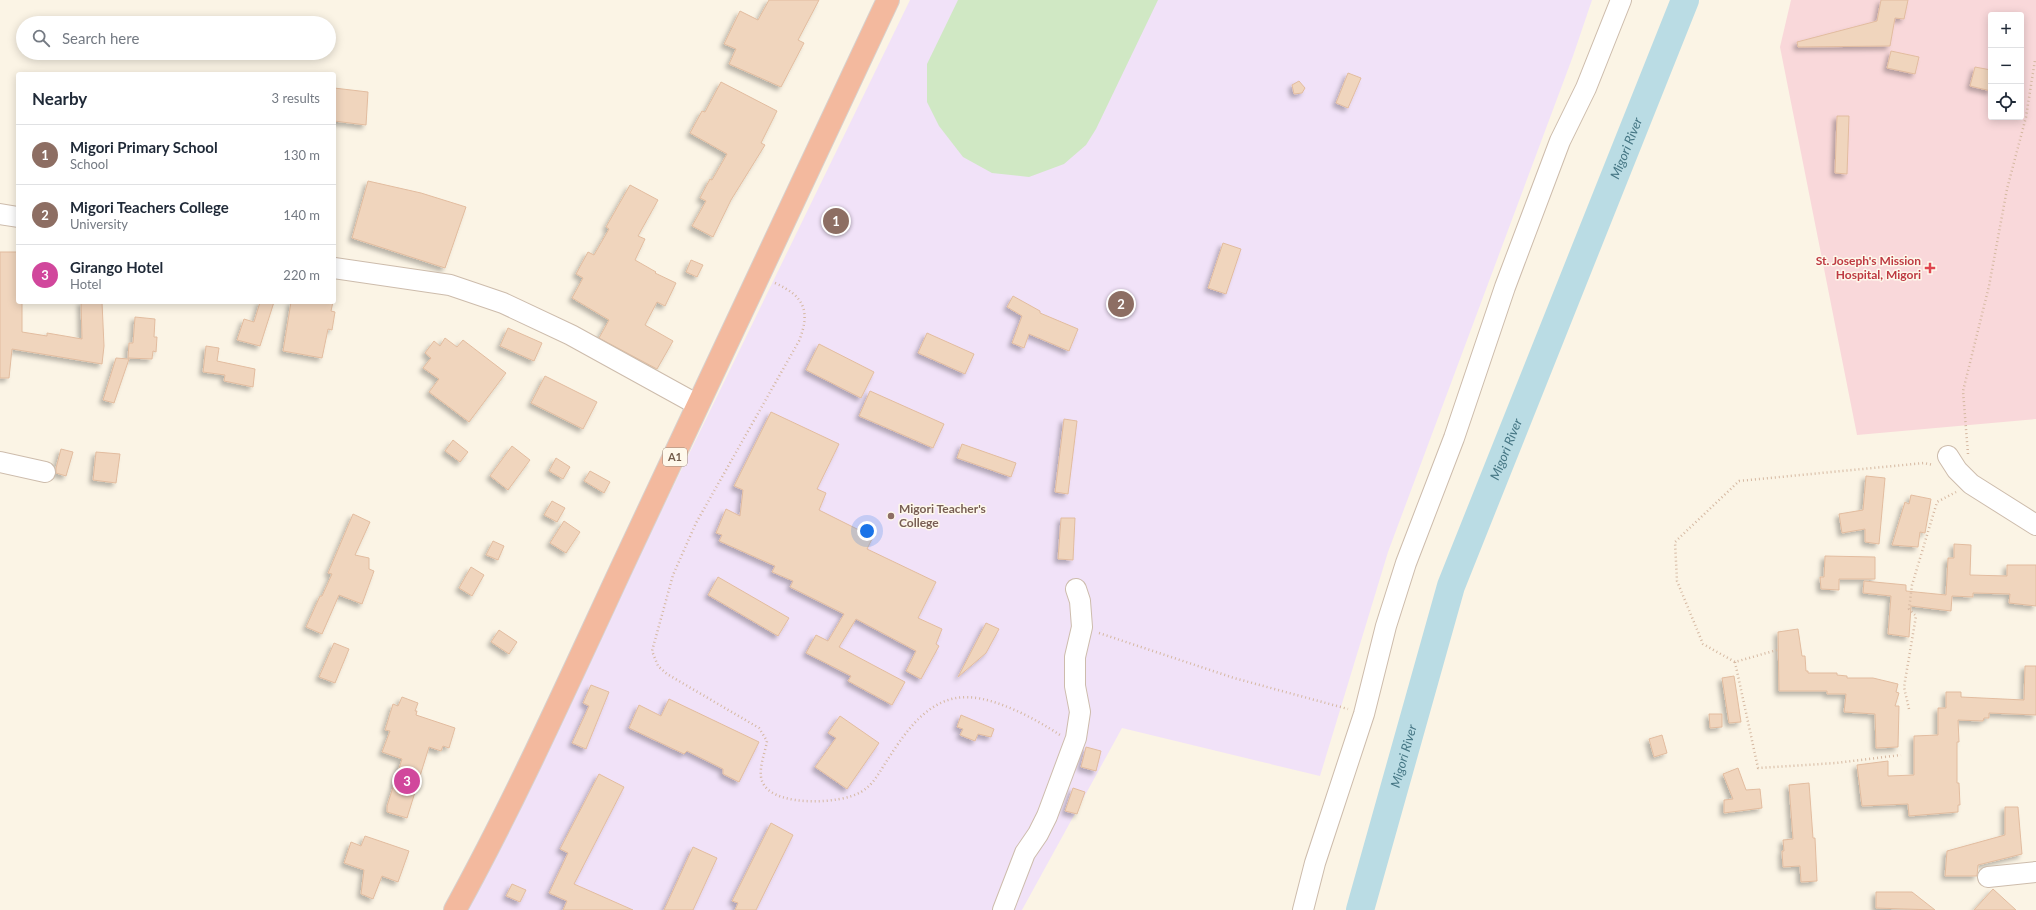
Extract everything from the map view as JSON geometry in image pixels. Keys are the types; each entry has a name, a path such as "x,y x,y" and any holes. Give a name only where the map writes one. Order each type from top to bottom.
{"highway":[{"name":"A1","path":"454,910 517,790 663,482 888,0"}],"street":[{"path":"1303,910 1315,863 1364,714 1386,626 1406,563 1454,438 1505,287 1560,140 1586,88 1621,0"},
{"path":"0,214 16,217"},
{"path":"336,268 450,285 503,303 571,335 698,405"},
{"path":"0,462 45,472"},
{"path":"1952,463 1971,484 2036,525"},
{"path":"1003,910 1024,853 1038,834 1047,816 1076,738 1080,712 1075,686 1075,657 1082,627 1080,601 1076,589"},
{"path":"1988,877 2036,872"}],"path":[{"path":"1909,709 1904,687 1916,616 1910,609 1912,585 1937,502 1971,484 1963,391 1989,286 2007,189 2026,116 2035,60"},
{"path":"758,276 788,289 796,296 802,303 805,314 804,327 799,341 696,523 673,574 652,652 658,666 667,674 759,728 767,741 760,776 764,786 777,795 790,800 829,800 843,798 861,792 878,776 908,730 933,706 955,698 975,697 1036,721 1060,735 1070,756"},
{"path":"1777,650 1735,662 1703,644 1677,581 1675,542 1739,481 1924,463 1952,463"},
{"path":"1082,627 1234,678 1364,714"},
{"path":"1735,662 1758,768 1836,763 1901,755"}],"shaded area":[{"path":"910,0 1592,0 1573,56 1388,552 1320,776 1122,728 1022,910 467,910"},
{"name":"St. Joseph's Mission Hospital, Migori","path":"1791,0 2036,0 2036,419 1857,435 1780,47"}],"green space":[{"path":"958,0 1158,0 1096,129 1086,145 1064,164 1029,177 992,173 963,157 939,126 927,102 927,64"}],"building":[{"path":"769,0 819,0 798,40 804,43 781,87 729,64 736,49 724,44 740,11 758,20"},
{"path":"1881,0 1908,0 1904,19 1895,18 1890,46 1798,47 1797,42 1877,21"},
{"path":"1891,51 1919,57 1915,74 1887,68"},
{"path":"1975,67 1988,69 1988,90 1970,86"},
{"path":"1348,73 1361,78 1348,108 1336,103"},
{"path":"1299,81 1305,88 1302,93 1294,94 1292,85"},
{"path":"721,82 777,111 761,143 765,145 731,200 713,237 692,226 706,201 700,198 710,179 712,180 727,154 690,133 702,111 705,112"},
{"path":"336,88 368,92 366,125 336,121"},
{"path":"1837,116 1849,116 1847,174 1835,173"},
{"path":"368,181 421,193 466,207 445,268 352,238"},
{"path":"630,185 658,200 638,236 645,239 635,260 656,272 655,273 676,283 665,306 657,302 645,325 673,341 657,369 599,338 609,320 572,298 583,278 576,274 588,252 594,255 609,229 606,227"},
{"path":"1223,243 1241,249 1226,294 1208,288"},
{"path":"0,252 16,252 16,304 22,304 22,332 47,336 47,333 82,339 81,304 102,304 104,346 102,364 12,349 9,378 0,378"},
{"path":"691,260 703,265 697,277 686,272"},
{"path":"1013,296 1040,311 1040,313 1078,329 1069,351 1029,334 1024,348 1012,343 1022,316 1007,307"},
{"path":"259,304 273,304 260,346 237,340 244,319 254,322"},
{"path":"291,304 333,304 331,311 335,312 332,330 328,329 322,358 283,351"},
{"path":"135,317 155,319 154,337 157,337 156,352 153,351 152,359 128,358 129,343 133,343"},
{"path":"508,328 542,343 534,361 500,346"},
{"path":"927,333 974,354 965,374 918,353"},
{"path":"445,338 457,347 463,340 506,373 469,422 429,392 439,379 423,368 431,358 425,353 434,341 440,346"},
{"path":"819,344 874,372 861,398 806,370"},
{"path":"206,346 219,348 217,361 255,369 253,387 224,381 225,375 203,372"},
{"path":"116,358 129,359 114,403 103,400"},
{"path":"545,376 597,402 583,429 531,403"},
{"path":"870,391 944,424 933,448 859,416"},
{"path":"771,412 839,444 817,489 826,493 819,510 873,537 867,549 936,582 918,618 942,629 936,644 939,646 921,679 906,671 916,651 856,619 839,647 905,682 892,705 848,681 851,676 806,653 816,635 828,641 844,614 790,587 793,581 772,572 775,566 719,541 722,535 716,533 726,509 740,516 743,490 734,486"},
{"path":"1064,419 1077,421 1068,494 1055,492"},
{"path":"453,440 468,452 460,462 445,451"},
{"path":"962,444 1016,463 1011,477 957,458"},
{"path":"512,446 530,460 508,490 490,476"},
{"path":"61,449 73,452 66,476 56,473"},
{"path":"96,452 120,454 116,483 93,480"},
{"path":"556,458 570,467 563,479 549,471"},
{"path":"590,471 610,482 604,493 584,481"},
{"path":"1866,476 1885,478 1879,544 1865,542 1865,529 1842,533 1839,514 1863,510"},
{"path":"1911,495 1931,499 1925,533 1920,532 1918,547 1892,545 1905,502 1909,504"},
{"path":"552,501 565,508 557,522 544,515"},
{"path":"353,514 370,522 355,555 369,558 369,569 374,571 362,604 339,595 322,634 306,627 332,574 328,573"},
{"path":"1061,518 1075,518 1073,560 1058,559"},
{"path":"564,521 580,532 566,553 550,543"},
{"path":"493,541 504,546 498,560 486,555"},
{"path":"1954,544 1971,545 1970,575 2007,576 2007,565 2036,565 2036,606 2009,603 2010,594 1973,593 1973,597 1952,596 1951,611 1911,606 1909,637 1888,634 1891,596 1863,593 1864,581 1906,585 1906,591 1946,595 1948,558 1954,558"},
{"path":"1825,556 1875,557 1875,579 1839,579 1839,590 1821,589 1820,577 1824,577"},
{"path":"471,567 484,575 472,596 459,588"},
{"path":"718,577 789,618 778,636 708,595"},
{"path":"986,623 999,629 986,653 958,677"},
{"path":"1798,629 1802,656 1805,656 1806,671 1808,671 1808,673 1837,673 1837,675 1847,676 1847,678 1873,678 1898,684 1896,692 1899,693 1895,706 1899,706 1898,747 1876,748 1875,714 1844,712 1846,694 1827,694 1827,691 1779,691 1778,632"},
{"path":"499,630 517,642 509,654 491,642"},
{"path":"334,643 349,649 335,683 319,677"},
{"path":"2025,666 2036,666 2036,715 1989,713 1989,718 1984,718 1983,721 1958,720 1959,742 1957,742 1957,783 1959,783 1960,805 1958,805 1958,812 1909,816 1908,804 1862,806 1857,765 1888,761 1888,776 1914,775 1914,736 1938,735 1938,708 1946,708 1946,692 1961,692 1961,697 2024,700"},
{"path":"1734,676 1741,722 1729,723 1722,678"},
{"path":"591,685 609,692 586,749 572,743 589,706 583,703"},
{"path":"402,697 418,703 415,711 417,711 416,715 455,728 449,748 443,746 441,751 429,747 407,818 387,812 387,806 402,759 382,752 390,731 385,730 393,704 398,706"},
{"path":"669,699 759,742 739,782 723,774 723,769 687,751 684,754 629,728 639,705 661,716"},
{"path":"1709,714 1722,714 1722,727 1710,728"},
{"path":"961,715 994,729 991,737 978,734 975,741 960,735 963,729 957,727"},
{"path":"840,716 879,743 847,789 815,767 836,738 828,733"},
{"path":"1662,735 1667,753 1654,757 1649,739"},
{"path":"1086,747 1101,751 1096,771 1081,767"},
{"path":"1738,768 1746,790 1760,789 1762,808 1724,813 1724,800 1733,799 1723,774"},
{"path":"599,774 624,787 574,884 633,910 563,910 567,901 549,893 568,853 560,849"},
{"path":"1809,783 1813,838 1815,838 1817,881 1801,882 1800,866 1783,867 1782,851 1784,851 1783,840 1793,839 1789,785"},
{"path":"1073,788 1085,792 1077,814 1065,811"},
{"path":"2005,807 2018,807 2022,854 1978,865 1977,876 1945,876 1947,851 2005,835"},
{"path":"771,823 793,835 756,910 735,910 738,903 732,901"},
{"path":"365,836 409,851 398,882 382,876 373,899 361,894 364,870 344,863 351,842 361,846"},
{"path":"693,847 717,858 693,910 664,910"},
{"path":"512,884 526,890 520,902 506,896"},
{"path":"1993,889 2016,910 1974,910"},
{"path":"1876,892 1912,892 1935,910 1876,908"}],"waterway":[{"name":"Migori River","path":"1360,910 1451,586 1685,0"}],"place":[{"name":"Migori Primary School","path":"836,221"},
{"name":"St. Joseph's Mission Hospital, Migori","path":"1930,268"},
{"name":"Migori Teachers College","path":"1121,304"},
{"name":"Migori Teacher's College","path":"891,516"},
{"name":"Girango Hotel","path":"407,781"}]}
